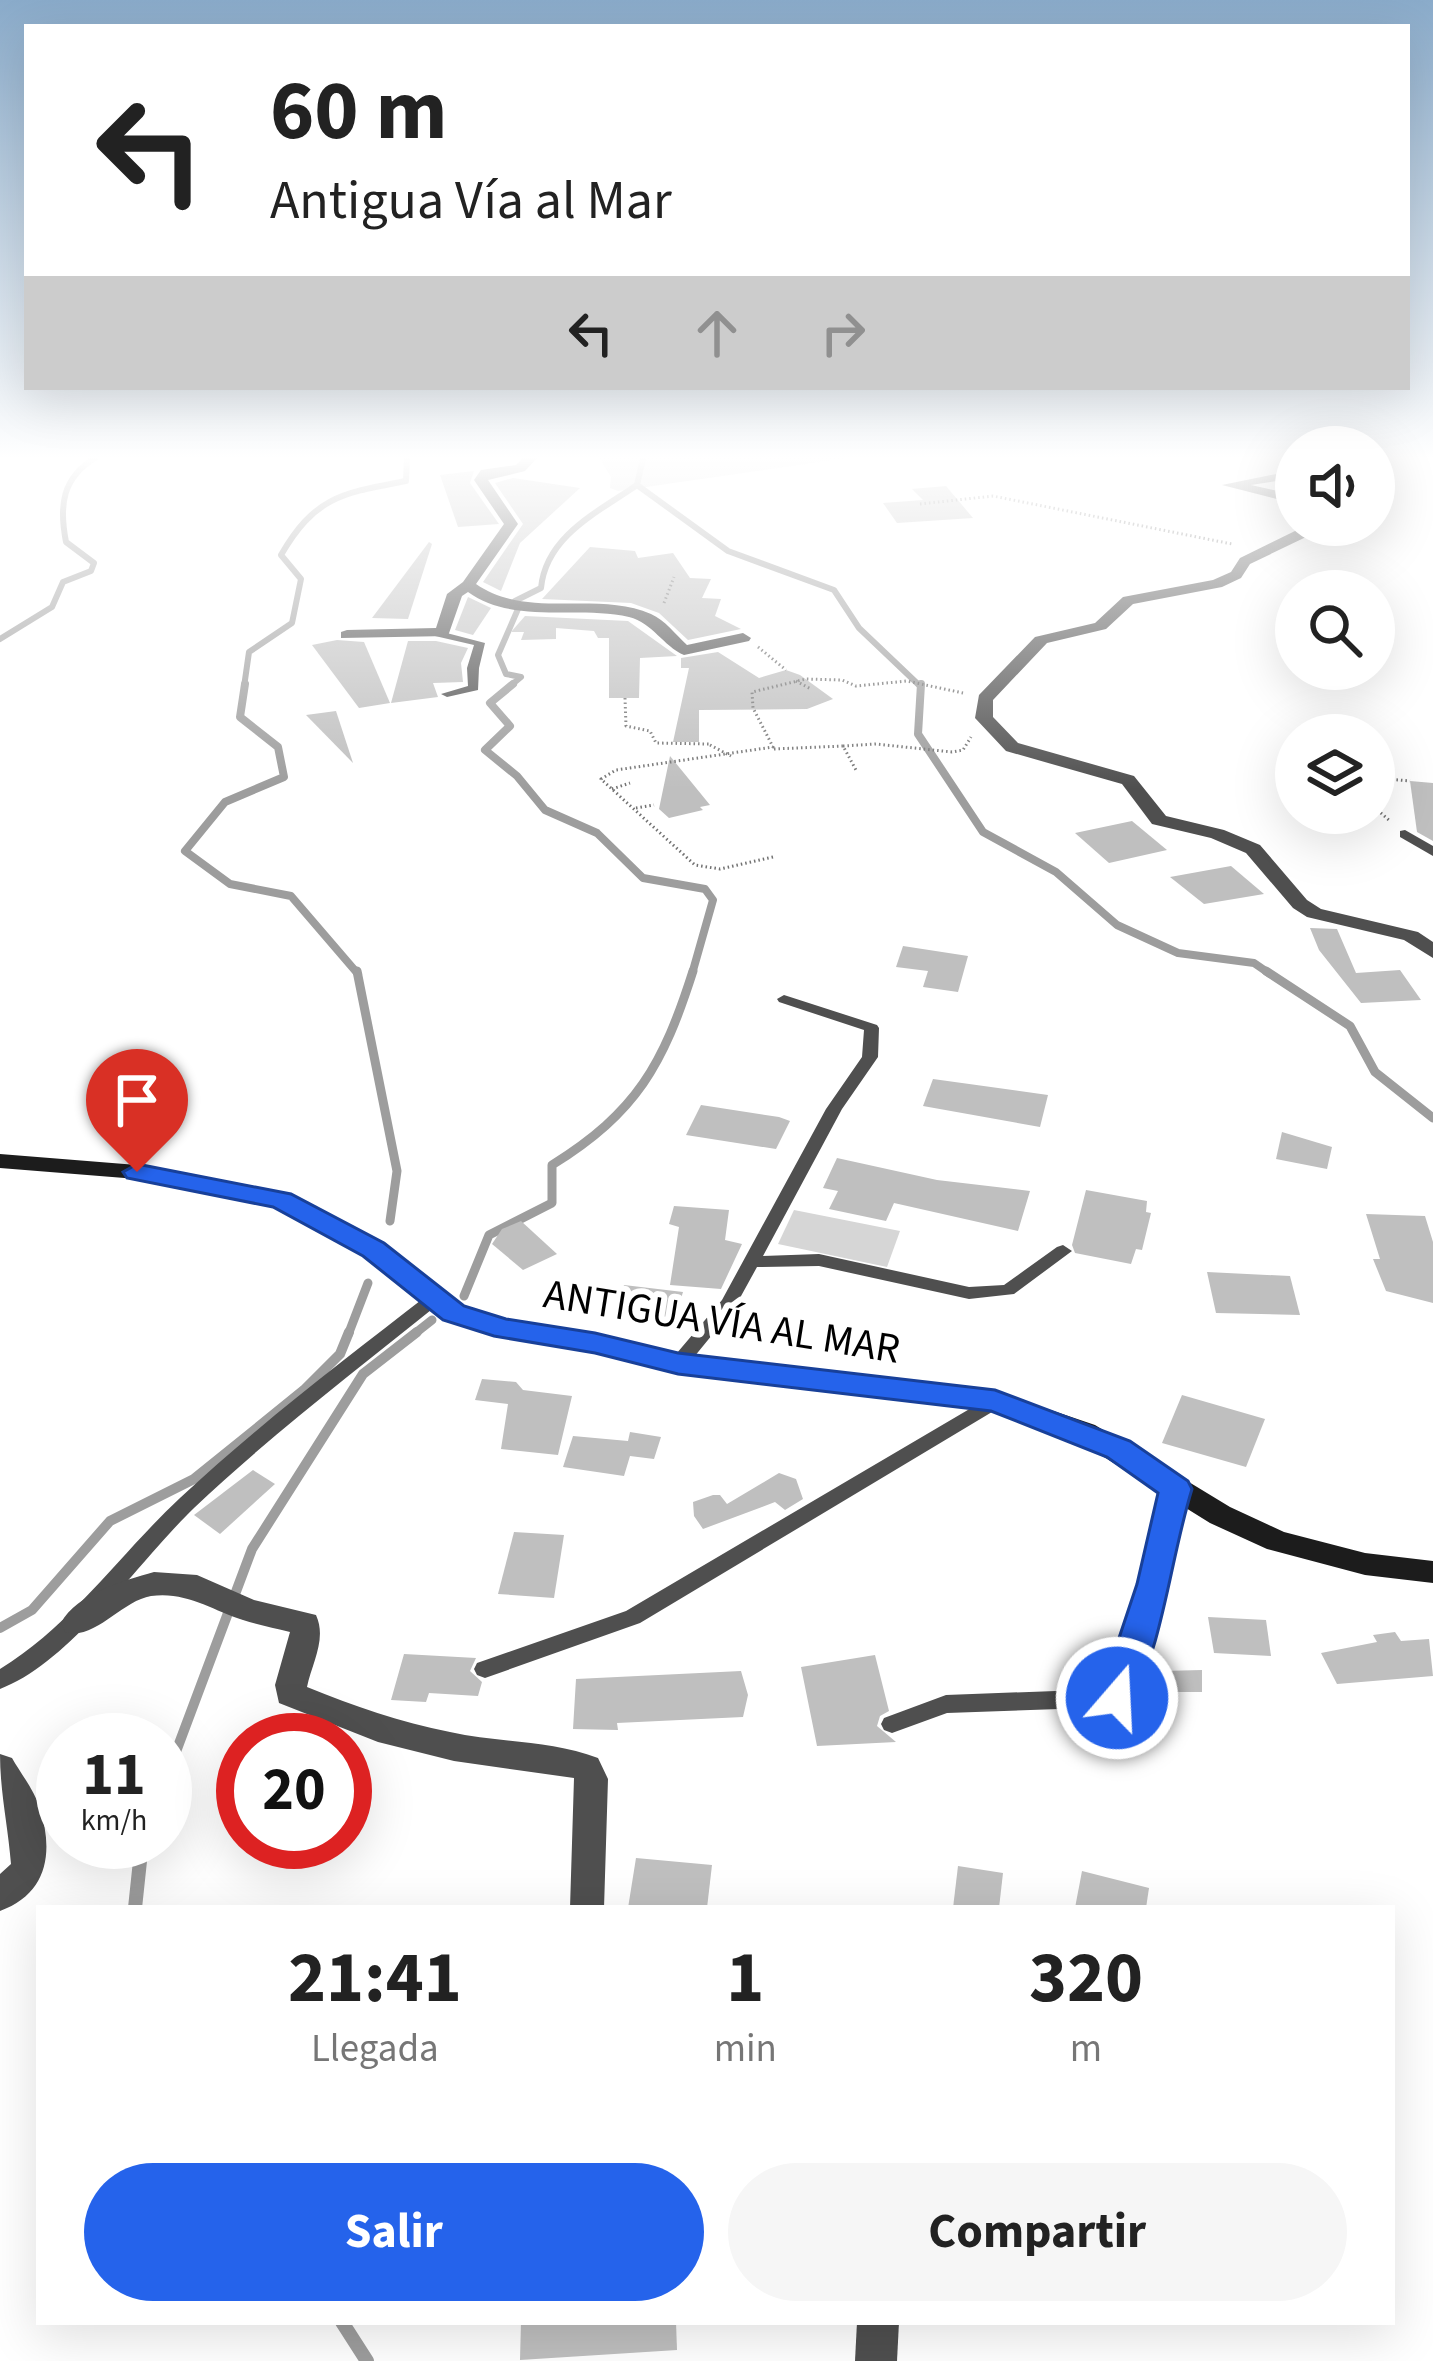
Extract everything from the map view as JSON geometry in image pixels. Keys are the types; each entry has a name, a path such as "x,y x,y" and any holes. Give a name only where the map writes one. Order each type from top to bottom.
{"main road":[{"name":"ANTIGUA VÍA AL MAR","path":"0,1161 137,1172 281,1200 374,1250 454,1313 504,1329 595,1343 678,1364 995,1401 1085,1432 1176,1489 1276,1541 1365,1564 1433,1572"}],"street":[{"path":"347,635 440,634 446,630 455,594 480,568"},
{"path":"1240,568 1217,584 1128,600 1100,626 1042,640 984,708 1002,742 1129,780 1159,820 1253,849 1300,904 1314,913 1411,936 1433,952"},
{"path":"468,585 476,593 506,603 641,616 684,650 743,638"},
{"path":"76,1623 121,1593 154,1584 196,1587 248,1610 305,1624 307,1640 291,1674 290,1694 313,1707 454,1747 586,1768 592,1779 587,1905"},
{"path":"0,1768 24,1810 29,1870 0,1896"},
{"path":"876,2361 878,2325"}],"lane":[{"path":"440,634 480,643 472,691 447,694"},
{"path":"1405,834 1433,852"},
{"path":"678,1364 729,1303 834,1109 870,1057 872,1028 784,999"},
{"path":"752,1262 819,1261 969,1293 1008,1290 1063,1251"},
{"path":"0,1680 33,1662 76,1623 186,1504 304,1401 435,1298"},
{"path":"485,1669 633,1617 995,1401"},
{"path":"892,1724 946,1704 1117,1698 1154,1584 1176,1489"}],"path":[{"path":"662,612 674,577"},
{"path":"743,638 786,670"},
{"path":"765,750 773,747 753,708 752,692 796,681 842,680 856,686 908,681 984,708 968,746 952,752 926,753 876,744 765,750 616,770 601,779 695,866 720,869 773,857"},
{"path":"796,681 811,689"},
{"path":"625,698 626,726 650,731 656,743 709,744"},
{"path":"699,742 731,756"},
{"path":"843,746 856,770"},
{"path":"1395,780 1410,781"},
{"path":"610,789 630,783"},
{"path":"633,809 654,805"}],"shaded area":[{"path":"794,1210 900,1231 887,1267 778,1244"}],"building":[{"path":"409,568 424,568 408,619 372,618"},
{"path":"493,568 510,568 501,591 483,582"},
{"path":"570,568 683,568 690,578 711,579 702,598 721,599 715,616 741,629 688,640 659,613 631,603 542,599"},
{"path":"468,597 491,608 473,635 455,630"},
{"path":"525,616 628,621 677,656 640,658 639,698 609,698 609,638 598,638 594,631 556,628 556,639 521,640 524,632 511,632"},
{"path":"408,641 468,648 461,663 463,682 433,683 438,697 391,703"},
{"path":"364,642 390,703 359,708 312,645"},
{"path":"718,652 759,678 786,670 800,675 833,699 807,709 699,710 699,742 673,742 689,668 681,668 681,658"},
{"path":"336,711 353,763 306,715"},
{"path":"670,756 710,805 700,807 703,810 669,818 659,809"},
{"path":"1410,781 1433,783 1433,841 1417,832"},
{"path":"1132,821 1167,850 1109,863 1075,833"},
{"path":"1231,866 1264,894 1204,904 1170,877"},
{"path":"1310,928 1337,929 1356,973 1400,970 1421,1000 1361,1003 1319,950"},
{"path":"903,946 968,956 958,992 923,987 928,971 896,967"},
{"path":"933,1079 1048,1095 1040,1127 923,1106"},
{"path":"701,1105 790,1121 776,1149 686,1135"},
{"path":"1282,1132 1332,1147 1327,1169 1276,1159"},
{"path":"837,1158 937,1180 1030,1191 1018,1231 894,1203 886,1221 829,1209 838,1191 823,1188"},
{"path":"1086,1190 1147,1201 1146,1212 1151,1213 1142,1250 1136,1249 1131,1264 1075,1253 1072,1245"},
{"path":"674,1206 729,1210 725,1240 742,1244 721,1289 670,1285 679,1227 669,1224"},
{"path":"1366,1214 1425,1216 1433,1242 1433,1303 1386,1291 1373,1259 1380,1259"},
{"path":"521,1221 557,1254 523,1270 492,1244 502,1229"},
{"path":"1207,1272 1290,1276 1300,1315 1216,1313"},
{"path":"624,1285 683,1292 675,1318 615,1310"},
{"path":"482,1379 572,1396 558,1455 501,1449 508,1404 475,1400"},
{"path":"1182,1395 1265,1419 1246,1467 1162,1443"},
{"path":"630,1432 661,1437 654,1459 630,1456 624,1476 563,1467 573,1436 628,1441"},
{"path":"253,1470 275,1484 220,1534 194,1515"},
{"path":"779,1473 796,1479 803,1499 785,1510 775,1502 703,1529 694,1516 693,1502 720,1495 727,1504"},
{"path":"514,1532 564,1535 554,1598 498,1594"},
{"path":"1208,1617 1266,1620 1271,1656 1214,1653"},
{"path":"1395,1632 1401,1641 1429,1639 1433,1676 1337,1684 1321,1653 1377,1642 1373,1635"},
{"path":"404,1654 476,1658 470,1671 482,1682 478,1696 429,1693 426,1702 391,1700"},
{"path":"875,1655 889,1711 880,1716 877,1726 896,1742 817,1746 801,1667"},
{"path":"1202,1670 1202,1692 1167,1692 1163,1671"},
{"path":"741,1671 748,1695 743,1717 617,1723 618,1730 573,1729 576,1679"},
{"path":"636,1858 712,1865 707,1905 628,1905"},
{"path":"958,1866 1003,1873 999,1905 953,1905"},
{"path":"1082,1871 1149,1888 1146,1905 1076,1905"},
{"path":"521,2325 676,2325 677,2350 520,2360"}],"waterway":[{"path":"0,639 52,607 63,582 92,568"},
{"path":"244,687 249,652 292,623 301,579 292,568"},
{"path":"509,687 521,677 506,674 498,655 518,609 515,601 541,588 546,568"},
{"path":"775,568 834,590 859,628 921,687"},
{"path":"245,684 240,717 278,747 284,777 225,802 185,851 230,884 291,896 357,973"},
{"path":"513,684 490,703 510,726 485,750 517,776 545,810 597,833 643,878 705,889 713,900 692,973"},
{"path":"921,687 918,734 983,832 1056,872 1117,925 1178,953 1254,963 1270,974"},
{"path":"1266,971 1350,1026 1375,1072 1433,1118"},
{"path":"357,973 397,1171 390,1221"},
{"path":"464,1296 489,1235 552,1203 552,1165 606,1126 643,1083 670,1034 692,973"},
{"path":"348,1335 368,1283"},
{"path":"413,1335 432,1320"},
{"path":"0,1628 32,1610 110,1521 194,1479 304,1390 340,1354 349,1332"},
{"path":"190,1713 252,1549 363,1374 417,1332"},
{"path":"135,1905 139,1869"},
{"path":"344,2325 367,2361"}],"route":[{"path":"137,1172 281,1200 374,1250 454,1313 504,1329 595,1343 678,1364 995,1401 1085,1432 1118,1449 1176,1489 1154,1584 1117,1698"}]}
